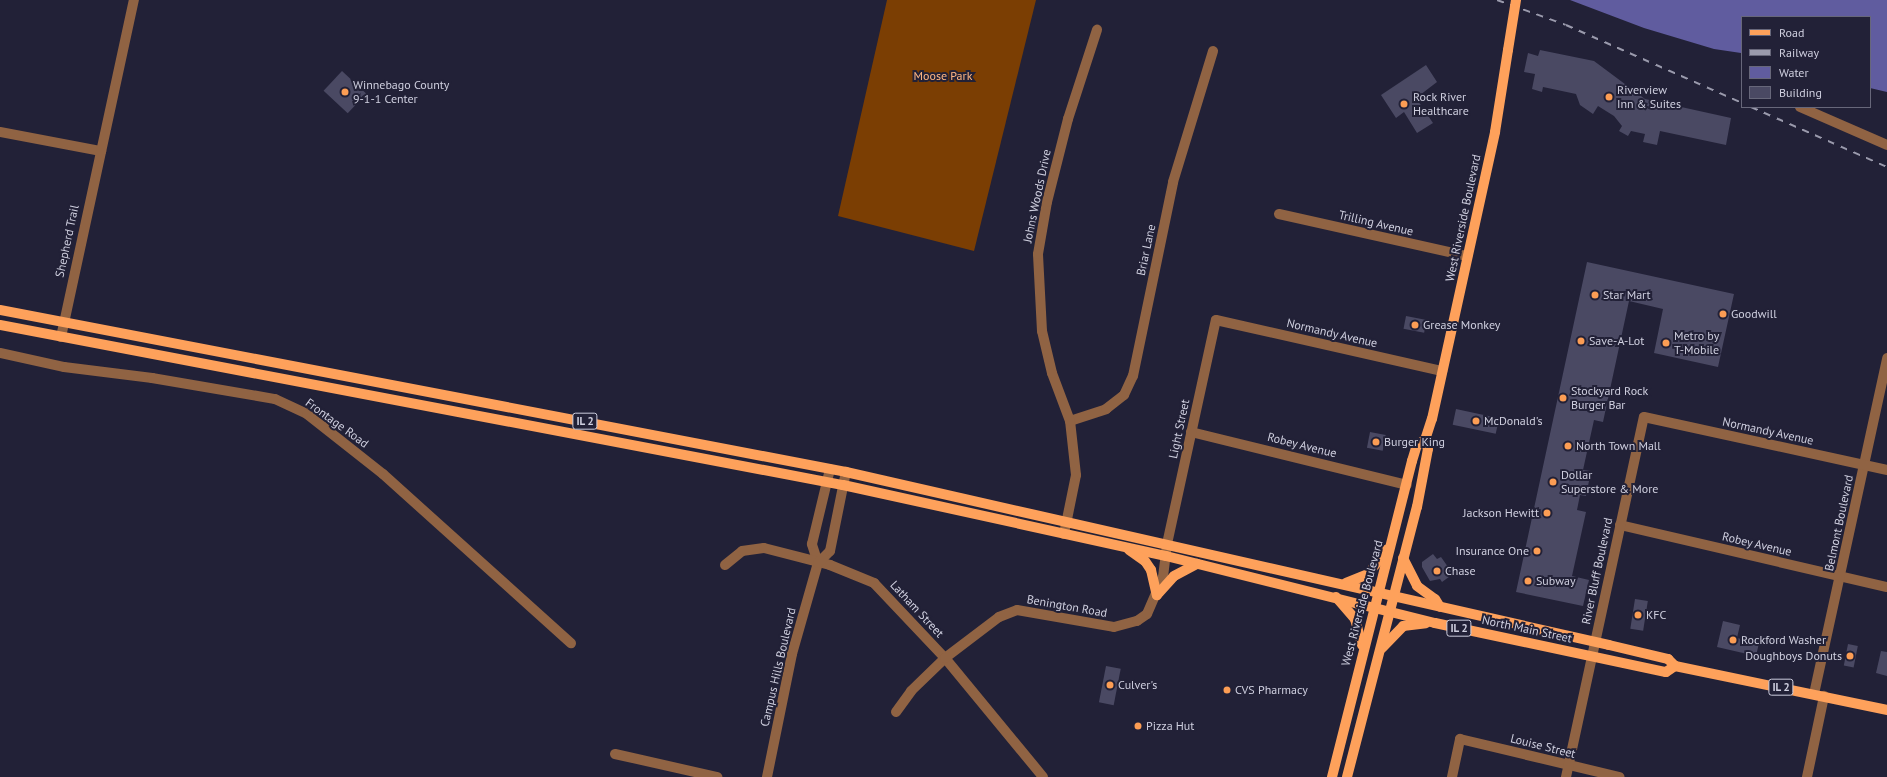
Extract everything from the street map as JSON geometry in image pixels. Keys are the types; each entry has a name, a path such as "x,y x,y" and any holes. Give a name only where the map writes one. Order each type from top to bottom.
{"main road":[{"name":"West Riverside Boulevard","path":"1347,777 1404,558 1425,465 1428,449 1425,440 1442,371 1495,132 1516,0"},
{"name":"IL 2","path":"0,310 846,472 1378,591"},
{"name":"IL 2","path":"0,325 843,485 1166,556 1336,597 1374,608"},
{"name":"West Riverside Boulevard","path":"1332,777 1362,649 1392,544 1417,445 1425,440"},
{"path":"1346,583 1368,574 1392,544"},
{"path":"1124,547 1145,561 1154,578 1157,595"},
{"path":"1404,558 1417,586 1435,599 1440,607"},
{"path":"1157,595 1174,576 1198,564"},
{"name":"North Main Street","path":"1378,591 1440,607 1668,659 1675,666 1887,710"},
{"path":"1336,597 1355,619 1362,649"},
{"name":"North Main Street","path":"1374,608 1435,623 1666,672 1675,666"},
{"path":"1380,651 1403,626 1435,623"}],"street":[{"name":"Shepherd Trail","path":"61,337 63,322 134,0"},
{"name":"Johns Woods Drive","path":"1064,534 1076,475 1070,421 1052,373 1042,331 1038,254 1047,202 1068,119 1097,30"},
{"name":"Briar Lane","path":"1070,421 1106,409 1124,395 1133,376 1173,182 1213,51"},
{"path":"1802,108 1887,145"},
{"path":"0,132 101,151"},
{"name":"Trilling Avenue","path":"1279,214 1468,256"},
{"name":"Normandy Avenue","path":"1216,320 1442,371"},
{"name":"Light Street","path":"1167,544 1216,320"},
{"name":"Frontage Road","path":"0,353 64,367 152,378 275,399 307,414 383,474 571,643"},
{"name":"Belmont Boulevard","path":"1814,694 1887,358"},
{"name":"Normandy Avenue","path":"1644,417 1887,470"},
{"name":"River Bluff Boulevard","path":"1566,777 1644,417"},
{"name":"Robey Avenue","path":"1191,432 1407,485"},
{"path":"818,563 812,544 830,469"},
{"name":"Campus Hills Boulevard","path":"767,777 792,654 818,563 830,551 846,472"},
{"name":"Robey Avenue","path":"1620,525 1887,587"},
{"name":"Benington Road","path":"896,712 911,691 945,658 999,617 1017,610 1114,627 1143,618 1157,595 1166,556 1167,544"},
{"name":"Latham Street","path":"725,565 742,551 764,548 818,563 874,583 945,658 1043,777"},
{"path":"1807,777 1824,696"},
{"name":"Louise Street","path":"1452,777 1460,739 1568,766 1620,777"},
{"path":"615,754 717,777"}],"green space":[{"name":"Moose Park","path":"887,0 1036,0 974,251 838,216"}],"water":[{"path":"1570,0 1887,0 1887,92 1871,88 1871,16 1741,16 1741,53 1714,49 1644,28"}],"building":[{"name":"Riverview Inn & Suites","path":"1540,50 1594,61 1645,99 1731,118 1726,145 1660,131 1657,145 1643,142 1645,134 1631,131 1628,136 1619,131 1622,126 1614,116 1598,106 1593,114 1580,105 1576,94 1543,87 1542,92 1532,89 1535,74 1524,72 1528,53 1538,56"},
{"name":"Rock River Healthcare","path":"1426,65 1437,82 1416,98 1433,123 1417,133 1404,112 1396,118 1381,95"},
{"name":"Winnebago County 9-1-1 Center","path":"342,71 366,94 348,113 324,91"},
{"name":"North Town Mall","path":"1587,262 1734,294 1718,367 1654,353 1663,309 1629,301 1603,422 1594,420 1583,470 1591,471 1586,496 1580,495 1577,510 1586,512 1572,576 1589,580 1583,606 1516,592"},
{"name":"Grease Monkey","path":"1406,316 1427,320 1424,333 1404,329"},
{"name":"McDonald's","path":"1456,409 1499,418 1496,434 1453,425"},
{"name":"Burger King","path":"1370,432 1386,435 1383,451 1367,448"},
{"name":"Chase","path":"1433,554 1437,559 1441,557 1453,574 1442,582 1440,579 1430,581 1422,567 1422,562"},
{"name":"KFC","path":"1635,599 1648,601 1643,631 1630,629"},
{"name":"Rockford Washer","path":"1723,621 1740,625 1737,638 1759,643 1756,656 1717,647"},
{"name":"Doughboys Donuts","path":"1848,644 1858,646 1854,668 1844,666"},
{"path":"1881,651 1887,652 1887,676 1876,673"},
{"name":"Culver's","path":"1106,666 1121,669 1114,705 1099,702"}],"railway":[{"path":"1497,0 1566,25 1741,103"},
{"path":"1753,108 1887,167"}],"place":[{"name":"Winnebago County 9-1-1 Center","path":"345,92"},
{"name":"Riverview Inn & Suites","path":"1609,97"},
{"name":"Rock River Healthcare","path":"1404,104"},
{"name":"Star Mart","path":"1595,295"},
{"name":"Goodwill","path":"1723,314"},
{"name":"Grease Monkey","path":"1415,325"},
{"name":"Save-A-Lot","path":"1581,341"},
{"name":"Metro by T-Mobile","path":"1666,343"},
{"name":"Stockyard Rock Burger Bar","path":"1563,398"},
{"name":"McDonald's","path":"1476,421"},
{"name":"Burger King","path":"1376,442"},
{"name":"North Town Mall","path":"1568,446"},
{"name":"Dollar Superstore & More","path":"1553,482"},
{"name":"Jackson Hewitt","path":"1547,513"},
{"name":"Insurance One","path":"1537,551"},
{"name":"Chase","path":"1437,571"},
{"name":"Subway","path":"1528,581"},
{"name":"KFC","path":"1638,615"},
{"name":"Rockford Washer","path":"1733,640"},
{"name":"Doughboys Donuts","path":"1850,656"},
{"name":"Culver's","path":"1110,685"},
{"name":"CVS Pharmacy","path":"1227,690"},
{"name":"Pizza Hut","path":"1138,726"}]}
